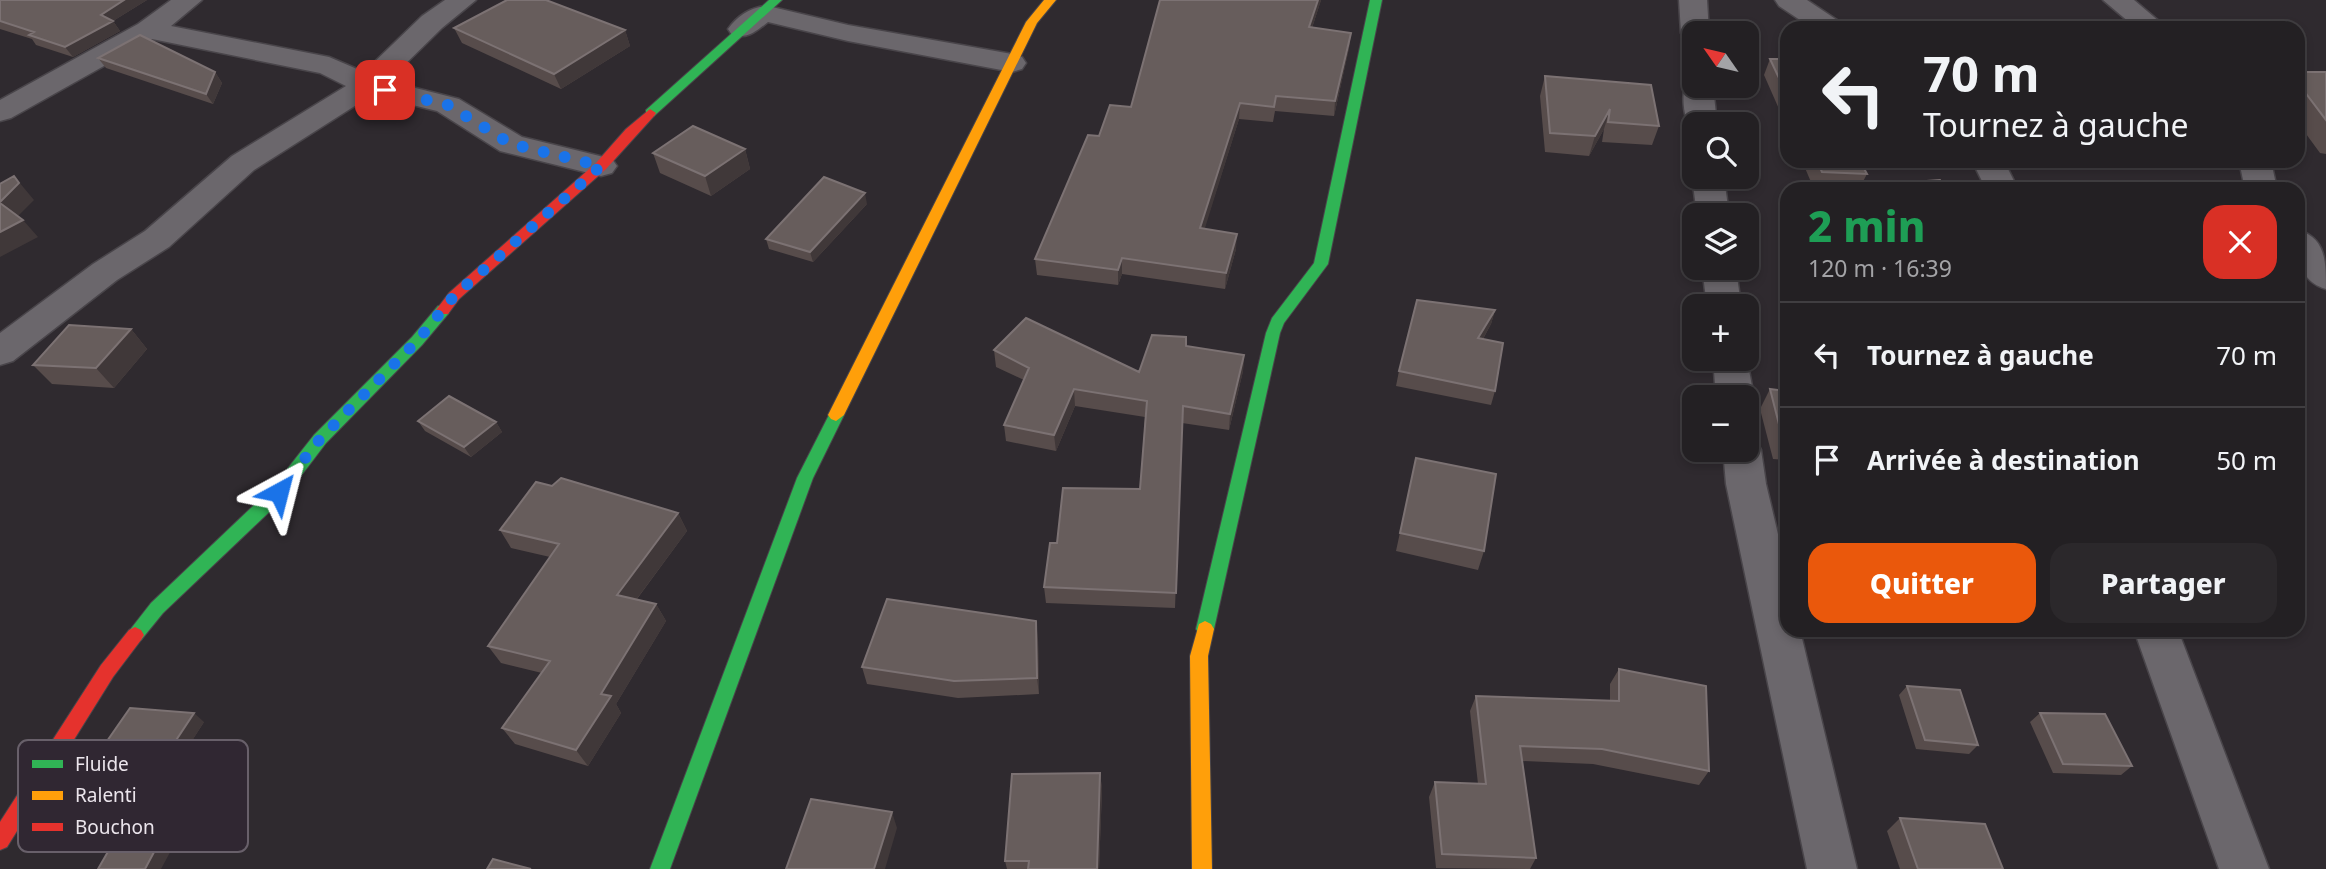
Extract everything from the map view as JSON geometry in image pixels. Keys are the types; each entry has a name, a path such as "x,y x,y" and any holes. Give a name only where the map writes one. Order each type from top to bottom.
{"street":[{"path":"0,112 148,30 188,0"},
{"path":"0,352 105,272 158,239 243,163 367,85 432,22 461,0"},
{"path":"63,740 107,671 157,608 279,492 320,439 417,341 454,296 601,166 630,132 776,0"},
{"path":"660,869 804,478 1032,22 1050,0"},
{"path":"1202,869 1199,656 1273,333 1278,322 1321,264 1376,0"},
{"path":"1693,0 1694,21"},
{"path":"1789,0 1820,21"},
{"path":"2117,0 2144,21"},
{"path":"742,29 761,15 768,14 848,33 1012,63"},
{"path":"148,30 181,39 329,66 367,85 448,105 511,144 601,166"},
{"path":"2305,250 2326,276"},
{"path":"1743,462 1780,636"},
{"path":"1780,637 1832,869"},
{"path":"2159,637 2244,869"},
{"path":"0,840 18,812"}],"building":[{"path":"0,0 124,0 101,15 113,21 65,47 29,35 34,32 0,21"},
{"path":"507,0 546,0 625,30 554,74 454,28"},
{"path":"1160,0 1318,0 1309,27 1351,33 1335,101 1276,96 1274,107 1240,103 1200,228 1237,234 1226,273 1122,258 1118,270 1035,259 1088,135 1099,136 1110,105 1131,107"},
{"path":"140,35 215,72 206,94 98,58"},
{"path":"1770,59 1780,59 1780,80"},
{"path":"2305,72 2326,72 2326,120 2305,92"},
{"path":"1545,76 1651,85 1659,126 1608,122 1610,109 1595,136 1550,133"},
{"path":"693,126 745,149 705,176 653,153"},
{"path":"1820,168 1864,168 1867,174 1822,172"},
{"path":"14,176 19,183 0,202 0,184"},
{"path":"824,177 865,193 810,252 766,239"},
{"path":"0,203 23,220 0,232"},
{"path":"1417,300 1495,310 1478,338 1503,343 1495,391 1399,371"},
{"path":"1026,318 1139,372 1152,335 1186,337 1186,346 1244,355 1230,414 1183,406 1176,593 1044,587 1050,543 1057,543 1063,488 1140,489 1147,401 1074,389 1054,435 1004,425 1029,368 994,350"},
{"path":"69,325 131,329 96,368 33,365"},
{"path":"1770,389 1780,390 1780,428"},
{"path":"449,396 496,422 464,447 418,421"},
{"path":"1416,458 1496,474 1484,551 1400,533"},
{"path":"561,478 678,513 617,595 656,604 601,694 611,696 576,750 502,728 550,661 488,646 559,544 500,530 536,482 552,486"},
{"path":"887,599 1036,621 1037,678 954,681 862,667"},
{"path":"1619,669 1706,686 1709,771 1602,749 1520,746 1536,858 1442,854 1435,782 1486,784 1476,696 1619,701"},
{"path":"1907,686 1960,690 1978,745 1925,740"},
{"path":"130,708 194,713 176,740 108,740"},
{"path":"2040,713 2105,714 2132,766 2063,764"},
{"path":"1100,773 1097,869 1028,869 1029,861 1005,861 1012,774"},
{"path":"811,799 892,812 874,869 786,869"},
{"path":"1900,818 1985,824 2003,869 1918,869"},
{"path":"108,852 154,852 145,869 98,869"},
{"path":"493,859 531,869 487,869"}],"traffic: fast":[{"path":"650,113 776,0"},
{"path":"1205,629 1273,333 1277,322 1321,264 1376,0"},
{"path":"135,635 157,608 279,492 320,439 417,341 443,310"},
{"path":"660,869 805,478 836,415"}],"traffic: slow":[{"path":"836,415 1032,22 1050,0"},
{"path":"1202,869 1199,656 1205,629"}],"traffic: jam":[{"path":"443,310 454,296 601,166 650,113"},
{"path":"63,740 107,671 135,635"},
{"path":"0,840 18,812"}],"route":[{"path":"279,492 320,439 417,341 454,296 601,166 511,144 448,105 385,90"}]}
